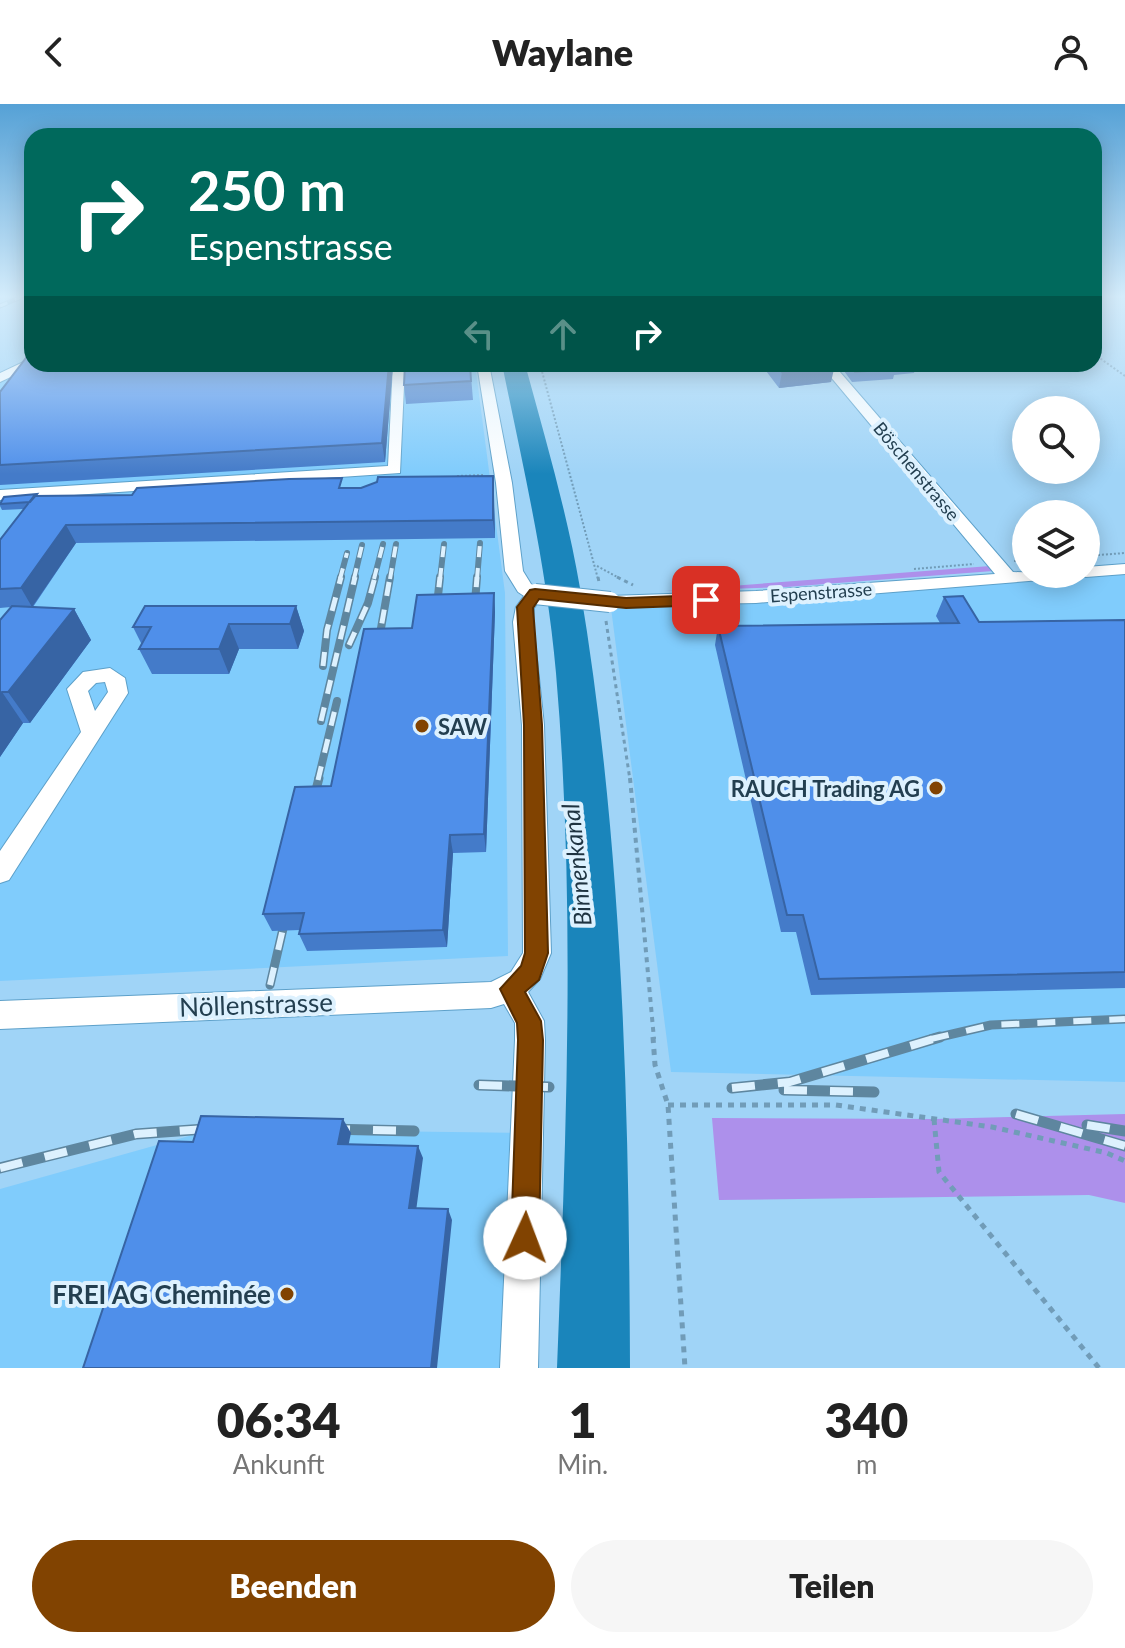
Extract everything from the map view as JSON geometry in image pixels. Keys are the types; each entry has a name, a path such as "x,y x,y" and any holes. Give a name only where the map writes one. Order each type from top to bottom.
{"street":[{"path":"0,378 24,366"},
{"path":"2,499 395,470 399,372"},
{"path":"484,372 502,473 514,571 528,596 533,725 537,953 531,972 511,989 529,1021 530,1040 519,1368"},
{"name":"Böschenstrasse","path":"833,372 1008,578"},
{"path":"1100,571 1125,569"},
{"name":"Espenstrasse","path":"528,596 655,603 1012,578"},
{"path":"0,872 91,730"},
{"name":"Nöllenstrasse","path":"0,1015 491,995 511,989"}],"path":[{"path":"1102,360 1125,376"},
{"path":"542,372 605,602 629,770 655,1065 668,1105 685,1368"},
{"path":"457,476 502,473"},
{"path":"1100,555 1125,553"},
{"path":"596,566 623,582 650,590 655,603"},
{"path":"644,994 651,994"},
{"path":"668,1105 836,1105 992,1127 1107,1153 1125,1161"},
{"path":"934,1119 939,1172 1099,1368"}],"shaded area":[{"path":"24,369 24,372 476,372 505,593 508,956 0,981 0,381"},
{"path":"990,566 993,571 786,587 665,591"},
{"path":"1125,569 1125,1082 671,1072 611,608 652,608 1012,578 1012,588 1100,588 1100,571"},
{"path":"1125,1114 1125,1203 1089,1195 719,1200 712,1118 934,1119"},
{"path":"214,1129 528,1133 519,1368 0,1368 0,1189"}],"water":[{"name":"Binnenkanal","path":"504,372 527,372 569,531 594,685 606,782 621,977 628,1173 630,1368 557,1368 567,1020 566,847 556,673 534,518"}],"building":[{"path":"24,361 24,372 388,372 382,443 0,465 0,392"},
{"path":"405,372 470,372 471,381 404,385"},
{"path":"493,476 493,520 66,525 21,588 0,589 0,540 34,496 132,495 137,488 289,479 342,478 339,488 361,488 377,482 378,477"},
{"path":"37,494 30,502 0,504 4,497"},
{"name":"SAW","path":"494,593 484,834 450,835 443,930 299,934 304,913 263,914 295,787 331,786 364,629 412,628 417,595"},
{"name":"RAUCH Trading AG","path":"963,596 979,622 1125,620 1125,972 819,979 803,915 787,915 718,626 959,623 944,597"},
{"path":"12,606 74,609 8,692 0,694 0,620"},
{"path":"145,606 296,606 290,624 229,624 219,649 139,649 151,627 133,627"},
{"name":"FREI AG Cheminée","path":"201,1116 343,1119 338,1144 418,1146 409,1208 448,1209 431,1368 83,1368 159,1141 193,1142"}],"railway":[{"path":"477,579 480,543"},
{"path":"374,579 383,544"},
{"path":"390,579 396,544"},
{"path":"440,579 444,544"},
{"path":"354,579 362,545"},
{"path":"340,579 347,553"},
{"path":"323,666 327,630 341,577"},
{"path":"321,721 355,577"},
{"path":"349,645 368,603 375,577"},
{"path":"377,651 390,577"},
{"path":"436,615 440,577"},
{"path":"474,615 477,577"},
{"path":"318,780 337,701"},
{"path":"312,806 319,778"},
{"path":"270,985 288,907"},
{"path":"931,1039 991,1025 1125,1019"},
{"path":"732,1088 790,1082 940,1037"},
{"path":"479,1085 549,1087"},
{"path":"784,1090 874,1092"},
{"path":"1016,1114 1125,1146"},
{"path":"1087,1125 1125,1131"},
{"path":"0,1168 136,1134 219,1128"},
{"path":"327,1129 414,1131"}],"place":[{"name":"SAW","path":"422,726"},
{"name":"RAUCH Trading AG","path":"936,788"},
{"name":"FREI AG Cheminée","path":"287,1294"}],"route":[{"path":"525,1238 529,1021 511,989 523,982 531,972 537,953 533,725 523,622 525,607 535,594 626,603 706,600"}]}
